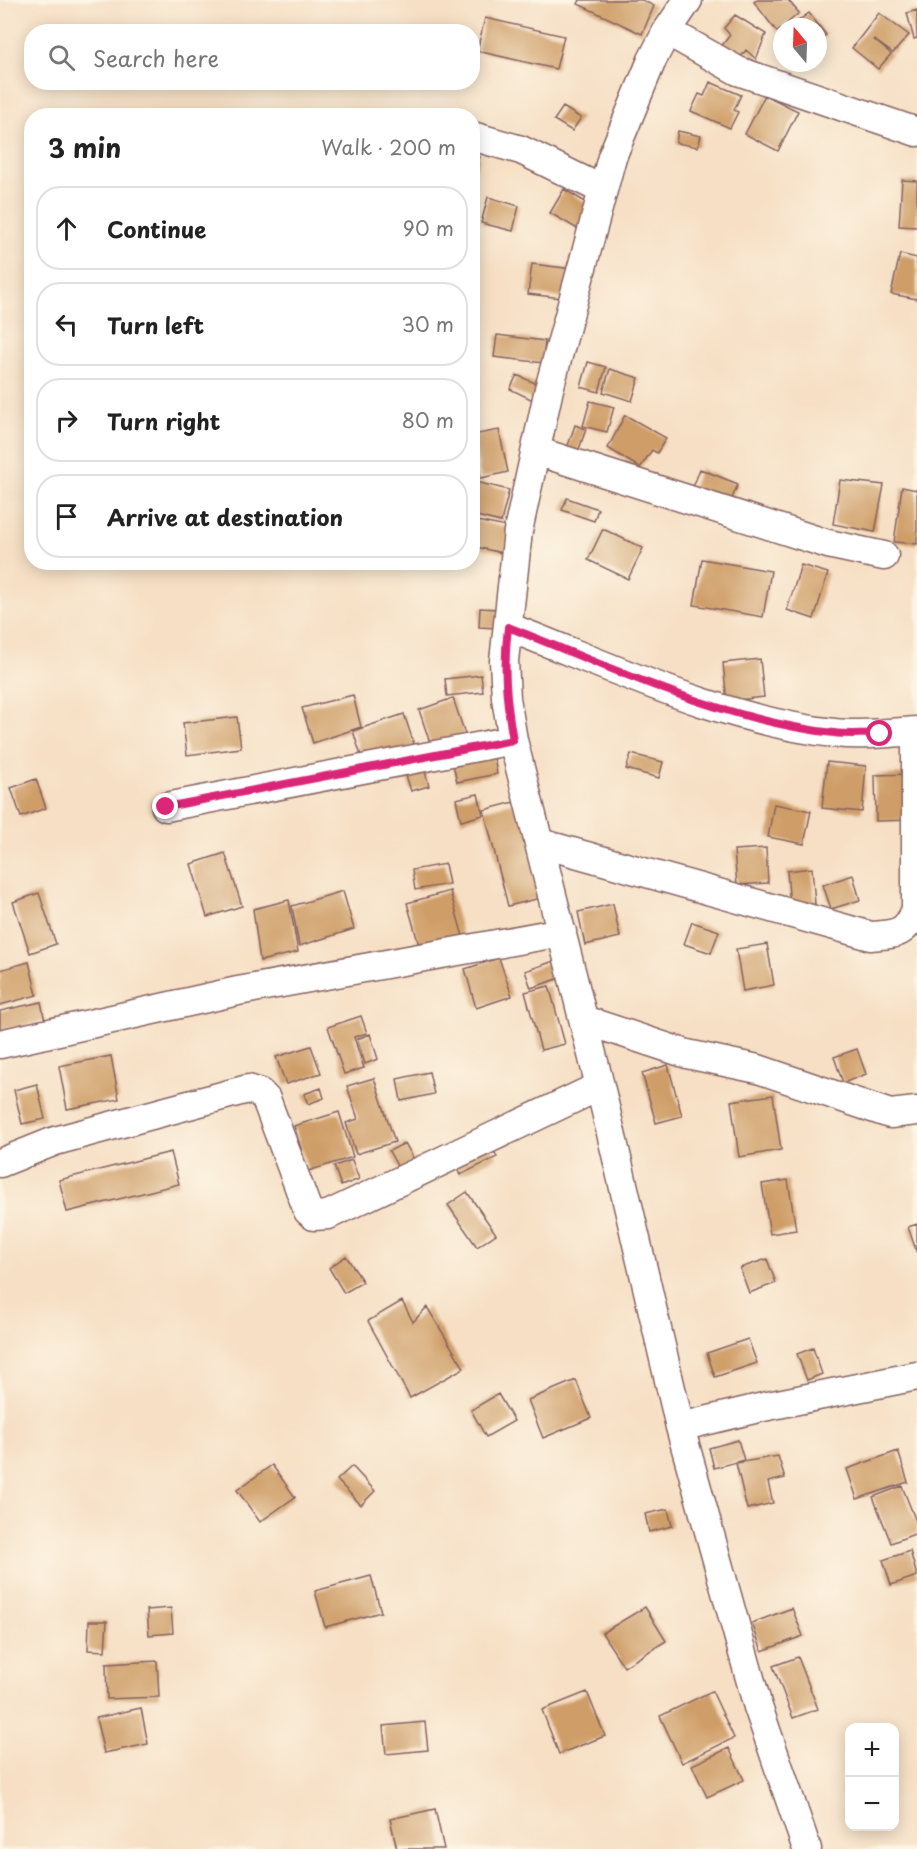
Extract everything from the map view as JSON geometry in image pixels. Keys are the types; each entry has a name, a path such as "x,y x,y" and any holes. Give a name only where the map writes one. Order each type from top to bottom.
{"street":[{"path":"688,0 667,31 652,60 612,157 549,389 518,531 504,661 505,689 513,740 584,1020 680,1427 758,1707 807,1849"},
{"path":"667,31 727,66 917,132"},
{"path":"480,138 521,150 603,190"},
{"path":"536,451 828,544 884,556"},
{"path":"508,627 701,702 758,718 836,733 880,734 916,731 916,909 909,925 893,934 872,936 540,843"},
{"path":"166,807 513,740"},
{"path":"0,1044 238,991 562,932"},
{"path":"584,1020 687,1054 758,1069 890,1114 917,1112"},
{"path":"0,1163 56,1141 248,1089 260,1093 266,1099 308,1210 314,1216 328,1215 600,1086"},
{"path":"680,1427 774,1404 917,1376"}],"building":[{"path":"580,0 642,0 654,6 642,34 578,4"},
{"path":"757,0 788,0 799,13 793,18 773,18 773,27 754,2"},
{"path":"917,10 917,38 914,39 907,13"},
{"path":"809,13 813,18 802,18"},
{"path":"879,13 909,35 893,53 873,39 891,54 878,69 852,48"},
{"path":"735,15 766,34 756,59 746,50 737,62 720,48 730,35 724,28"},
{"path":"485,18 564,36 556,69 480,52 480,39"},
{"path":"710,82 741,95 734,110 738,112 730,128 691,111 699,94 704,96"},
{"path":"765,95 798,111 778,151 745,134"},
{"path":"563,107 581,118 572,131 554,120"},
{"path":"678,131 701,136 698,147 676,143"},
{"path":"902,180 917,181 917,227 899,226"},
{"path":"564,189 595,208 581,231 550,213"},
{"path":"488,197 519,206 513,231 481,223"},
{"path":"900,254 917,258 917,299 891,294"},
{"path":"532,264 573,269 570,299 528,294"},
{"path":"497,335 545,341 543,363 494,357"},
{"path":"588,362 606,367 599,392 581,387"},
{"path":"610,369 639,378 632,401 603,392"},
{"path":"517,375 548,389 541,404 510,389"},
{"path":"590,401 614,407 607,432 583,426"},
{"path":"625,415 666,438 657,453 652,450 640,468 608,448"},
{"path":"575,425 586,429 577,455 566,451"},
{"path":"499,430 508,472 481,478 480,434"},
{"path":"700,469 738,484 727,510 690,495"},
{"path":"840,480 884,485 875,532 833,524"},
{"path":"480,483 509,490 501,522 480,517"},
{"path":"902,487 917,490 917,544 894,542"},
{"path":"567,498 598,509 594,521 562,510"},
{"path":"480,522 511,528 506,554 480,548"},
{"path":"603,529 643,548 628,579 588,560"},
{"path":"702,559 771,571 763,617 694,605"},
{"path":"801,565 828,573 814,619 787,610"},
{"path":"480,608 498,609 497,628 479,627"},
{"path":"760,659 764,697 727,701 723,663"},
{"path":"481,675 483,692 447,696 445,679"},
{"path":"353,695 361,727 313,743 302,708"},
{"path":"453,698 465,734 431,746 419,710"},
{"path":"404,714 415,747 364,765 353,731"},
{"path":"237,717 241,748 187,755 183,723"},
{"path":"493,751 497,774 457,782 452,760"},
{"path":"631,754 663,762 659,778 626,769"},
{"path":"827,762 866,766 862,812 822,808"},
{"path":"423,764 429,786 411,791 404,769"},
{"path":"913,774 914,820 876,821 875,775"},
{"path":"36,779 46,808 21,817 11,788"},
{"path":"478,794 483,815 461,821 456,799"},
{"path":"522,800 545,897 508,906 484,810"},
{"path":"774,804 811,811 804,844 768,837"},
{"path":"766,848 768,883 737,885 734,850"},
{"path":"225,853 242,906 207,917 191,864"},
{"path":"445,864 449,884 415,890 412,870"},
{"path":"812,868 815,904 790,906 787,871"},
{"path":"853,875 860,900 831,909 823,885"},
{"path":"343,891 354,929 299,946 292,906"},
{"path":"450,891 464,940 421,952 407,903"},
{"path":"39,893 56,944 30,953 13,902"},
{"path":"289,900 298,952 260,961 253,909"},
{"path":"613,904 620,937 585,945 578,912"},
{"path":"692,922 719,931 711,953 684,944"},
{"path":"767,944 774,985 743,991 736,949"},
{"path":"499,958 512,996 476,1008 465,969"},
{"path":"563,958 569,975 531,988 525,971"},
{"path":"29,962 37,995 0,1005 0,970"},
{"path":"549,986 565,1044 541,1050 525,992"},
{"path":"41,1002 45,1021 0,1030 0,1011"},
{"path":"361,1016 367,1033 354,1037 364,1068 344,1074 328,1027"},
{"path":"370,1034 378,1059 365,1064 357,1039"},
{"path":"311,1046 321,1073 286,1084 276,1057"},
{"path":"857,1049 866,1074 843,1083 834,1057"},
{"path":"111,1056 119,1099 67,1109 59,1066"},
{"path":"668,1065 682,1116 656,1123 642,1073"},
{"path":"429,1072 434,1094 401,1101 397,1079"},
{"path":"374,1078 395,1142 356,1154 346,1123 358,1119 347,1086"},
{"path":"37,1084 45,1119 22,1124 14,1090"},
{"path":"321,1088 324,1098 308,1104 304,1094"},
{"path":"773,1095 781,1150 739,1157 731,1101"},
{"path":"339,1112 353,1157 308,1171 294,1126"},
{"path":"489,1141 497,1157 460,1175 452,1159"},
{"path":"405,1143 417,1165 401,1173 389,1151"},
{"path":"171,1152 179,1184 67,1212 59,1180"},
{"path":"352,1160 359,1179 341,1186 334,1166"},
{"path":"788,1180 796,1230 770,1234 762,1184"},
{"path":"467,1192 496,1234 477,1247 448,1205"},
{"path":"917,1224 917,1253 908,1227"},
{"path":"346,1256 363,1282 344,1293 329,1268"},
{"path":"767,1259 776,1283 749,1293 740,1268"},
{"path":"402,1301 413,1322 427,1307 464,1368 410,1398 368,1321"},
{"path":"748,1339 757,1363 715,1377 707,1353"},
{"path":"813,1348 822,1374 807,1380 797,1354"},
{"path":"576,1380 591,1418 543,1438 528,1400"},
{"path":"498,1394 514,1421 486,1437 471,1410"},
{"path":"738,1440 744,1460 714,1468 709,1448"},
{"path":"898,1451 908,1482 857,1499 847,1469"},
{"path":"778,1456 785,1478 768,1482 773,1503 747,1509 736,1463"},
{"path":"272,1465 295,1497 260,1522 237,1490"},
{"path":"352,1466 375,1491 361,1505 337,1480"},
{"path":"902,1486 917,1524 917,1533 891,1543 873,1497"},
{"path":"668,1509 672,1526 649,1532 645,1514"},
{"path":"910,1551 917,1576 891,1585 883,1560"},
{"path":"371,1576 381,1612 325,1627 315,1591"},
{"path":"645,1607 666,1641 624,1667 602,1633"},
{"path":"171,1608 173,1633 149,1635 147,1610"},
{"path":"792,1608 803,1636 762,1651 752,1623"},
{"path":"89,1621 107,1621 105,1651 88,1650"},
{"path":"798,1657 818,1709 793,1718 773,1666"},
{"path":"157,1661 159,1697 107,1699 106,1664"},
{"path":"712,1691 734,1738 682,1763 660,1716"},
{"path":"587,1692 605,1736 559,1754 542,1710"},
{"path":"141,1708 148,1744 104,1753 96,1718"},
{"path":"425,1722 428,1750 386,1754 383,1726"},
{"path":"729,1748 744,1780 707,1797 692,1765"},
{"path":"435,1809 444,1849 397,1849 390,1819"}],"route":[{"path":"166,807 513,740 506,698 504,661 508,627 701,702 735,712 780,724 836,733 880,734"}]}
